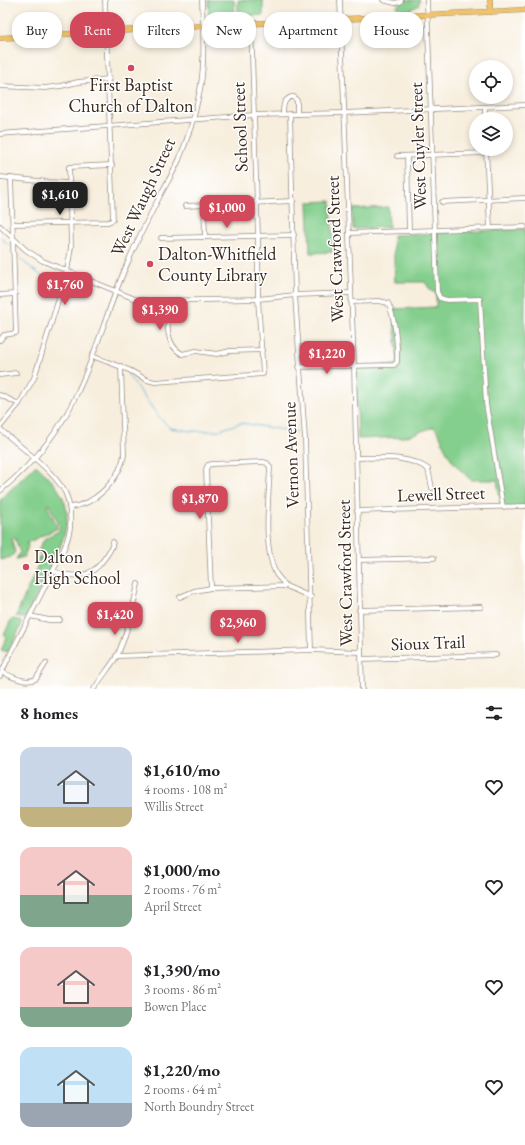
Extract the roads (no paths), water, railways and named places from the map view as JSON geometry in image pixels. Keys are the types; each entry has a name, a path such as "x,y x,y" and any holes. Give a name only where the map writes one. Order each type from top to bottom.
{"main road":[{"path":"490,0 490,12"},
{"path":"352,19 525,10"},
{"path":"125,32 202,26"},
{"path":"0,38 70,35"}],"street":[{"path":"105,0 106,12"},
{"name":"West Waugh Street","path":"202,0 202,12"},
{"name":"West Crawford Street","path":"340,0 340,12"},
{"path":"383,0 397,3 401,0"},
{"name":"West Cuyler Street","path":"427,0 437,292 440,298 447,300 480,299 486,404 503,507"},
{"path":"13,224 70,224 108,222 113,220 108,48"},
{"name":"West Waugh Street","path":"0,491 34,458 54,434 70,409 79,390 115,291 141,232 178,161 193,120 199,98 202,73 202,48"},
{"name":"School Street","path":"121,366 151,382 263,374 258,299 258,236 253,48"},
{"name":"West Crawford Street","path":"341,48 357,458 359,610 362,689"},
{"path":"0,86 45,88 78,82 109,79"},
{"path":"283,114 283,105 285,101 291,97 294,97 297,101 297,114"},
{"path":"0,134 254,115 485,108 525,105"},
{"name":"Vernon Avenue","path":"290,114 295,295 299,367 303,395 312,650"},
{"path":"397,156 469,152"},
{"path":"407,156 409,231"},
{"path":"486,156 490,228"},
{"path":"46,663 36,680 30,682 1,674 53,571 68,537 70,522 69,508 65,493 58,481 0,428 19,404 34,378 67,272 70,257 69,168 112,165"},
{"path":"0,178 48,182 69,182"},
{"path":"0,340 4,335 16,333 11,178"},
{"path":"442,202 525,198"},
{"path":"185,206 293,201"},
{"path":"204,205 205,238"},
{"path":"0,226 26,250 43,262 135,299 148,301 258,299 295,295 351,293"},
{"path":"349,233 525,227"},
{"path":"161,238 294,235"},
{"path":"0,295 15,294"},
{"path":"169,301 168,336 172,345 182,354 196,351 217,354 230,351 262,350"},
{"path":"299,367 394,365 397,362 398,353 391,309 388,303 379,301 351,302"},
{"path":"69,508 86,503 97,496 115,478 123,462 121,366 92,356"},
{"path":"0,375 16,373"},
{"path":"0,395 19,404"},
{"path":"357,458 389,458 414,461 428,469 432,488"},
{"path":"210,588 206,468 208,465 212,464 263,462 267,463 270,467 266,526 270,555 276,574 286,586"},
{"name":"Lewell Street","path":"358,511 525,506"},
{"path":"53,571 69,576 81,576 87,574 103,562 111,549 112,542"},
{"path":"359,560 434,558"},
{"path":"94,689 116,656 134,602 138,584"},
{"path":"180,597 194,591 210,588 286,586 311,597"},
{"path":"359,610 481,607"},
{"path":"30,616 49,620 60,620"},
{"path":"116,656 312,650 360,652"},
{"name":"Sioux Trail","path":"361,659 496,655"}],"waterway":[{"path":"0,237 9,245"},
{"path":"17,254 25,263 53,285"},
{"path":"128,375 159,417 170,428 191,431 216,431 241,423 296,432"}],"place":[{"name":"First Baptist Church of Dalton","path":"131,68"},
{"name":"Dalton-Whitfield County Library","path":"150,264"},
{"name":"Dalton High School","path":"26,567"}]}
